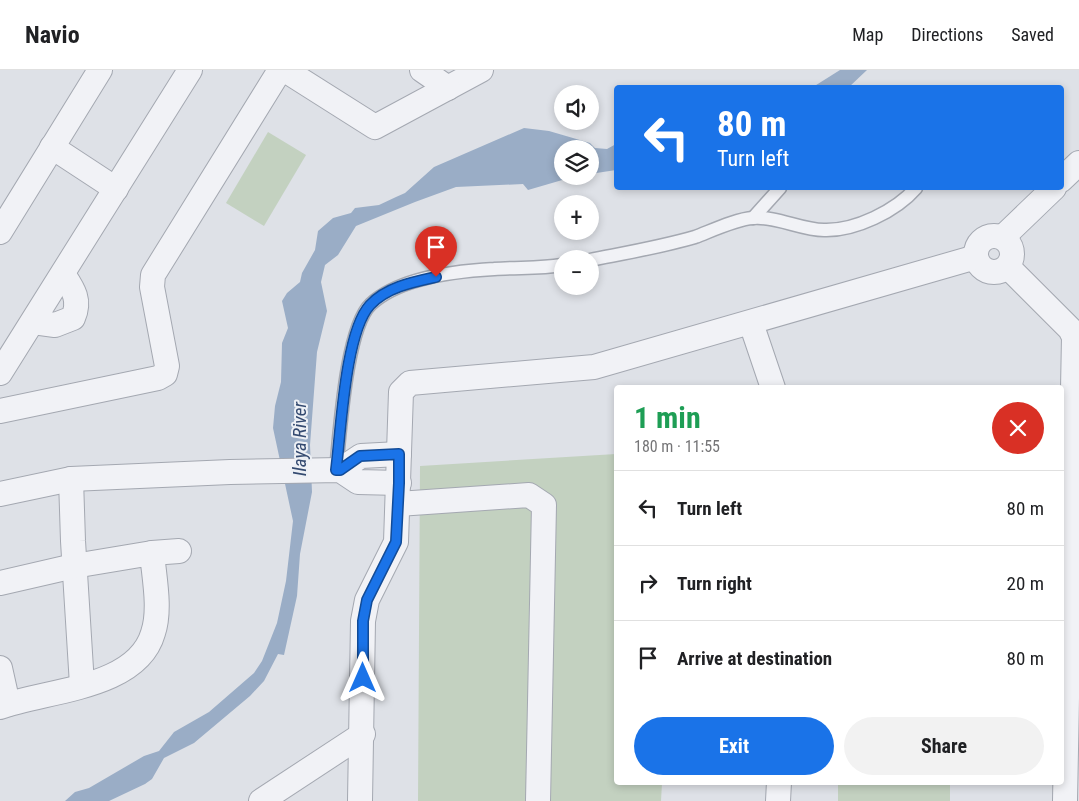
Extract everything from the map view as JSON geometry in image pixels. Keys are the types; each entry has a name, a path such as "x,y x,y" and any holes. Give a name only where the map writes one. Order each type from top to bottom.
{"street":[{"path":"0,232 100,70"},
{"path":"0,373 190,70"},
{"path":"0,411 158,378 165,374 166,366 152,287 153,275 280,70"},
{"path":"285,70 376,127 481,70"},
{"path":"422,70 448,88"},
{"path":"52,148 116,189"},
{"path":"1064,177 1079,163"},
{"path":"1003,237 1052,190"},
{"path":"989,236 1003,237 1012,248 1013,255 1008,267 1002,271 989,272 983,269 976,257 979,244 989,236"},
{"path":"360,801 363,734 363,621 367,600 396,542 401,392 410,383 594,367 976,257"},
{"path":"1008,267 1070,329 1074,337 1070,792"},
{"path":"33,322 55,324 73,318 78,308 77,297 63,274"},
{"path":"751,323 772,385"},
{"path":"0,494 71,479 230,472 335,470 360,456 399,454"},
{"path":"335,470 358,482 399,494 529,495 544,505 538,801"},
{"path":"71,479 74,566 82,685"},
{"path":"0,583 74,566 152,552 179,551"},
{"path":"0,668 4,706 118,674 146,649 154,633 156,607 152,552"},
{"path":"261,801 363,734"},
{"path":"778,801 779,785"}],"lane":[{"path":"752,218 778,190"},
{"path":"599,258 692,237 752,218 796,223 823,230 850,228 880,214 909,196 914,190"},
{"path":"335,470 352,348 362,314 371,304 387,292 405,284 436,277 494,269 539,269 554,266"}],"green space":[{"path":"268,132 306,155 264,226 226,203"},
{"path":"614,454 614,785 662,785 661,801 418,801 420,466"},
{"path":"838,785 950,785 950,801 838,801"}],"water":[{"path":"840,70 867,70 851,85 816,85"},
{"name":"Ilaya River","path":"524,128 549,131 580,140 554,140 554,182 528,190 523,184 456,187 356,226 338,255 325,265 321,282 327,311 317,352 310,445 312,492 300,554 297,596 284,655 278,654 264,681 250,696 194,743 164,758 152,779 145,784 109,801 65,801 75,792 89,788 144,756 159,751 174,732 209,712 254,673 262,661 277,623 286,581 293,521 273,428 275,406 281,382 282,343 288,328 282,301 287,293 300,282 302,273 315,250 318,231 333,218 351,213 355,208 379,205 405,193 434,167"},
{"path":"614,145 614,170 599,173 599,148 607,149"}],"route":[{"path":"363,678 363,621 367,600 390,558 396,542 399,454 360,456 340,470 336,470 352,348 362,314 371,304 387,292 405,284 436,277"}]}
